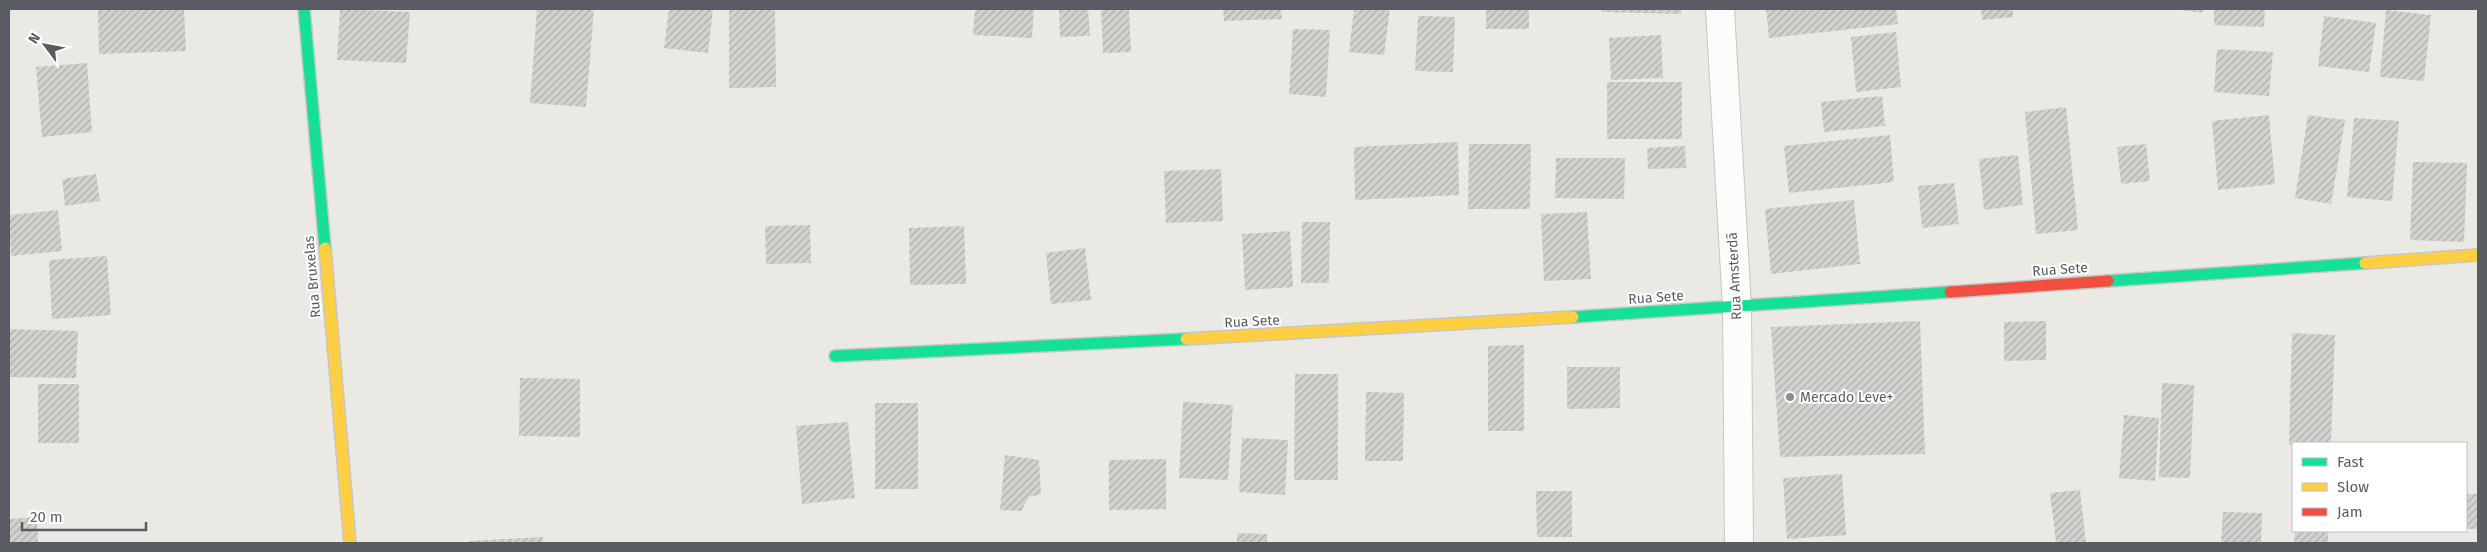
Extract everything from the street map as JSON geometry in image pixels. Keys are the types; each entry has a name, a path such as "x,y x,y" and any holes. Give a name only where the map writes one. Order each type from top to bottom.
{"street":[{"name":"Rua Bruxelas","path":"304,9 350,543"},
{"name":"Rua Amsterdã","path":"1720,9 1737,307 1739,543"},
{"name":"Rua Sete","path":"835,356 1307,333 1737,307 2478,255"}],"building":[{"path":"98,9 184,9 186,51 99,54"},
{"path":"340,9 410,12 406,63 337,60"},
{"path":"537,9 594,9 586,107 530,103"},
{"path":"669,9 713,9 708,53 664,48"},
{"path":"729,9 775,9 776,87 729,88"},
{"path":"975,9 1034,9 1032,38 973,35"},
{"path":"1059,9 1088,9 1090,36 1060,37"},
{"path":"1101,9 1129,9 1131,52 1103,53"},
{"path":"1223,9 1281,9 1282,19 1224,21"},
{"path":"1354,9 1390,9 1384,55 1349,52"},
{"path":"1486,9 1529,9 1529,29 1486,29"},
{"path":"1602,9 1681,9 1681,14 1602,12"},
{"path":"1766,9 1896,9 1898,24 1769,38"},
{"path":"1981,9 2013,9 2013,17 1982,20"},
{"path":"2174,9 2203,9 2203,13"},
{"path":"2214,9 2265,9 2264,27 2214,25"},
{"path":"2386,10 2431,15 2424,81 2380,77"},
{"path":"1418,16 1455,17 1453,72 1415,71"},
{"path":"2324,16 2376,23 2369,72 2318,66"},
{"path":"1293,29 1330,30 1326,97 1289,94"},
{"path":"1896,32 1901,87 1856,92 1851,37"},
{"path":"1661,35 1663,78 1611,80 1609,38"},
{"path":"2217,49 2273,52 2269,96 2214,92"},
{"path":"87,63 92,132 42,137 36,67"},
{"path":"1607,82 1682,82 1682,139 1607,139"},
{"path":"1882,96 1885,126 1824,132 1821,102"},
{"path":"2066,107 2078,230 2036,234 2025,112"},
{"path":"2269,115 2275,184 2218,190 2212,121"},
{"path":"2308,115 2345,120 2331,204 2295,198"},
{"path":"2354,118 2399,121 2392,201 2347,197"},
{"path":"1890,135 1894,182 1789,193 1784,146"},
{"path":"1458,142 1459,195 1355,200 1354,147"},
{"path":"1469,144 1531,144 1530,209 1468,209"},
{"path":"2146,144 2150,181 2121,184 2117,147"},
{"path":"1685,146 1686,168 1648,169 1647,148"},
{"path":"2018,155 2023,205 1984,210 1979,159"},
{"path":"1556,158 1625,158 1624,199 1555,198"},
{"path":"2413,162 2467,163 2464,242 2410,240"},
{"path":"1221,169 1223,221 1166,223 1164,171"},
{"path":"96,174 100,201 65,206 62,179"},
{"path":"1954,183 1959,224 1922,228 1918,186"},
{"path":"1854,200 1860,264 1771,274 1765,209"},
{"path":"58,210 62,251 11,256 9,215"},
{"path":"1587,212 1591,279 1544,281 1541,214"},
{"path":"1302,222 1330,222 1329,283 1301,283"},
{"path":"810,225 811,263 766,264 765,226"},
{"path":"964,226 966,284 910,285 909,228"},
{"path":"1290,231 1293,287 1245,290 1242,234"},
{"path":"1085,248 1091,300 1051,304 1046,253"},
{"path":"107,256 111,315 52,319 49,260"},
{"path":"1920,321 1925,454 1780,457 1771,327"},
{"path":"2046,321 2046,360 2004,361 2004,322"},
{"path":"9,329 78,331 76,378 9,377"},
{"path":"2292,333 2335,335 2331,442 2292,442 2292,445 2289,445"},
{"path":"1524,345 1524,431 1488,431 1488,346"},
{"path":"1567,367 1620,367 1620,408 1567,409"},
{"path":"1295,374 1338,374 1338,480 1294,480"},
{"path":"520,378 580,379 580,437 519,436"},
{"path":"2162,383 2194,385 2190,478 2159,477"},
{"path":"38,384 79,384 79,443 38,443"},
{"path":"1366,392 1404,393 1403,461 1365,461"},
{"path":"1183,402 1233,405 1228,480 1179,478"},
{"path":"875,403 918,403 918,489 875,489"},
{"path":"2124,415 2159,418 2155,481 2119,478"},
{"path":"848,422 855,498 802,504 796,426"},
{"path":"1242,438 1288,440 1285,495 1239,492"},
{"path":"1005,455 1039,460 1041,494 1029,497 1021,511 1000,510"},
{"path":"1166,459 1166,509 1109,510 1109,460"},
{"path":"1842,474 1846,535 1787,539 1783,478"},
{"path":"2080,490 2086,543 2056,543 2050,493"},
{"path":"1536,491 1572,491 1572,537 1537,537"},
{"path":"2467,494 2478,494 2478,529 2467,529"},
{"path":"2223,512 2262,513 2261,543 2221,543"},
{"path":"37,517 38,543 9,543 9,519"},
{"path":"2295,532 2328,532 2328,543 2294,543"},
{"path":"1237,533 1267,534 1267,543 1237,543"},
{"path":"543,537 543,543 469,543 469,541"}],"traffic: fast":[{"path":"304,9 325,248"},
{"path":"2108,281 2365,263"},
{"path":"1573,317 1950,292"},
{"path":"835,356 1186,339"}],"traffic: slow":[{"path":"325,248 350,543"},
{"path":"2365,263 2478,255"},
{"path":"1186,339 1573,317"}],"traffic: jam":[{"path":"1950,292 2108,281"}],"place":[{"name":"Mercado Leve+","path":"1790,397"}]}
